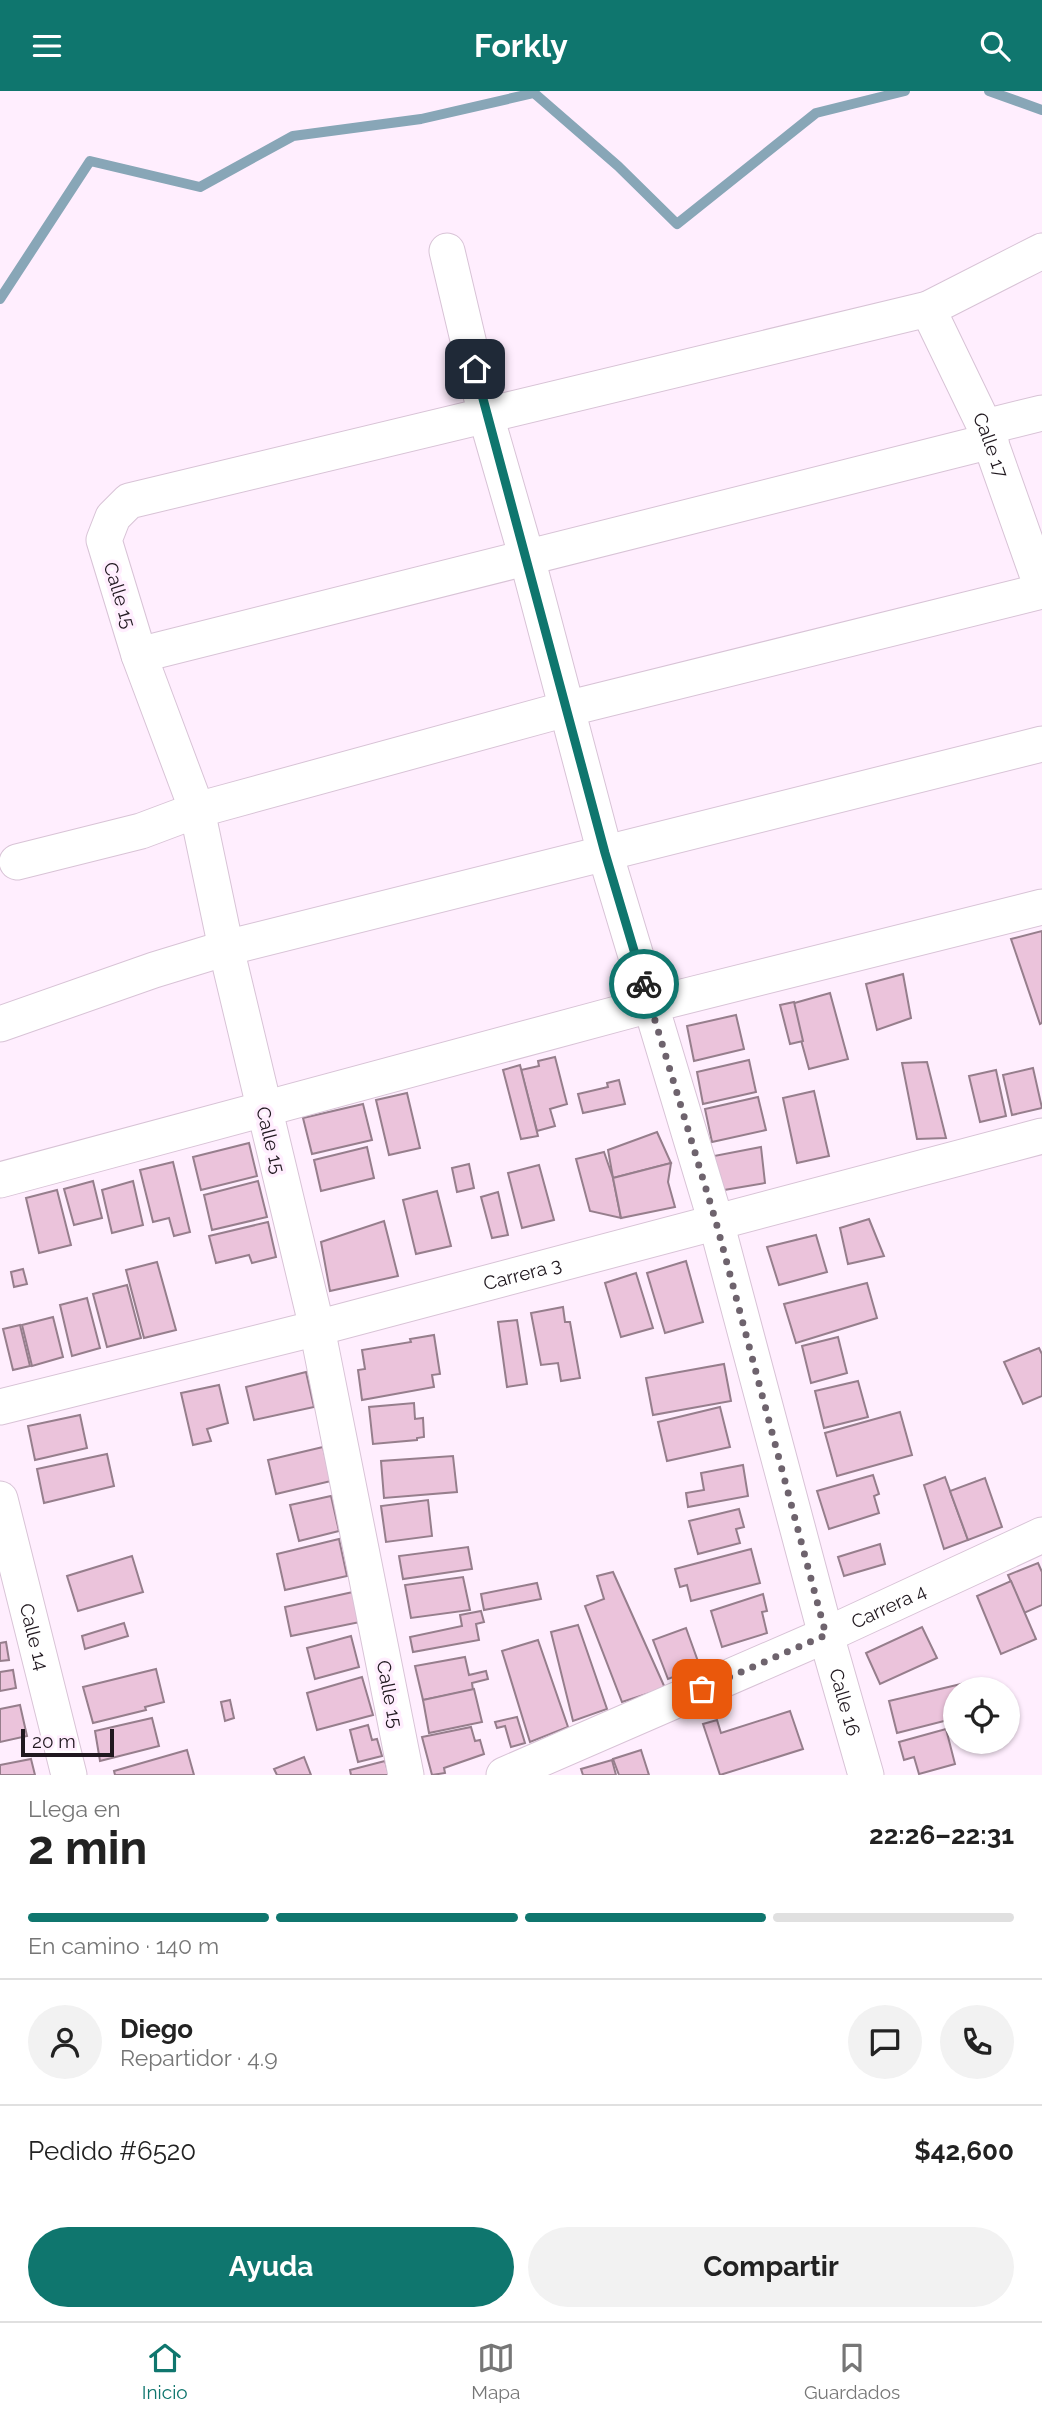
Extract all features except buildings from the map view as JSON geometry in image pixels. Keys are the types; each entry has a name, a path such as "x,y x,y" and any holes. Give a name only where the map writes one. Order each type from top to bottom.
{"street":[{"name":"Calle 16","path":"447,251 486,416 527,558 605,853 716,1222 866,1775"},
{"path":"486,416 928,309 1042,251"},
{"name":"Calle 17","path":"928,309 988,434 1040,578"},
{"path":"139,655 527,558 988,434 1042,413"},
{"name":"Calle 15","path":"405,1775 317,1328 263,1109 197,810 139,655 104,540 113,516 129,501 486,416"},
{"path":"17,862 141,831 197,810 1040,578"},
{"path":"0,1024 226,948 1042,744"},
{"path":"0,1180 650,1005 1042,907"},
{"name":"Carrera 3","path":"0,1407 317,1328 1042,1136"},
{"name":"Calle 14","path":"0,1499 69,1775"},
{"name":"Carrera 4","path":"504,1775 826,1635 1042,1535"}],"waterway":[{"path":"0,299 90,161 200,187 293,136 421,119 534,93 618,166 677,224 816,113 905,91"},
{"path":"989,91 1042,110"}],"way so far":[{"path":"644,984 716,1222 826,1635 702,1689"}],"route":[{"path":"475,369 605,853 644,984"}]}
